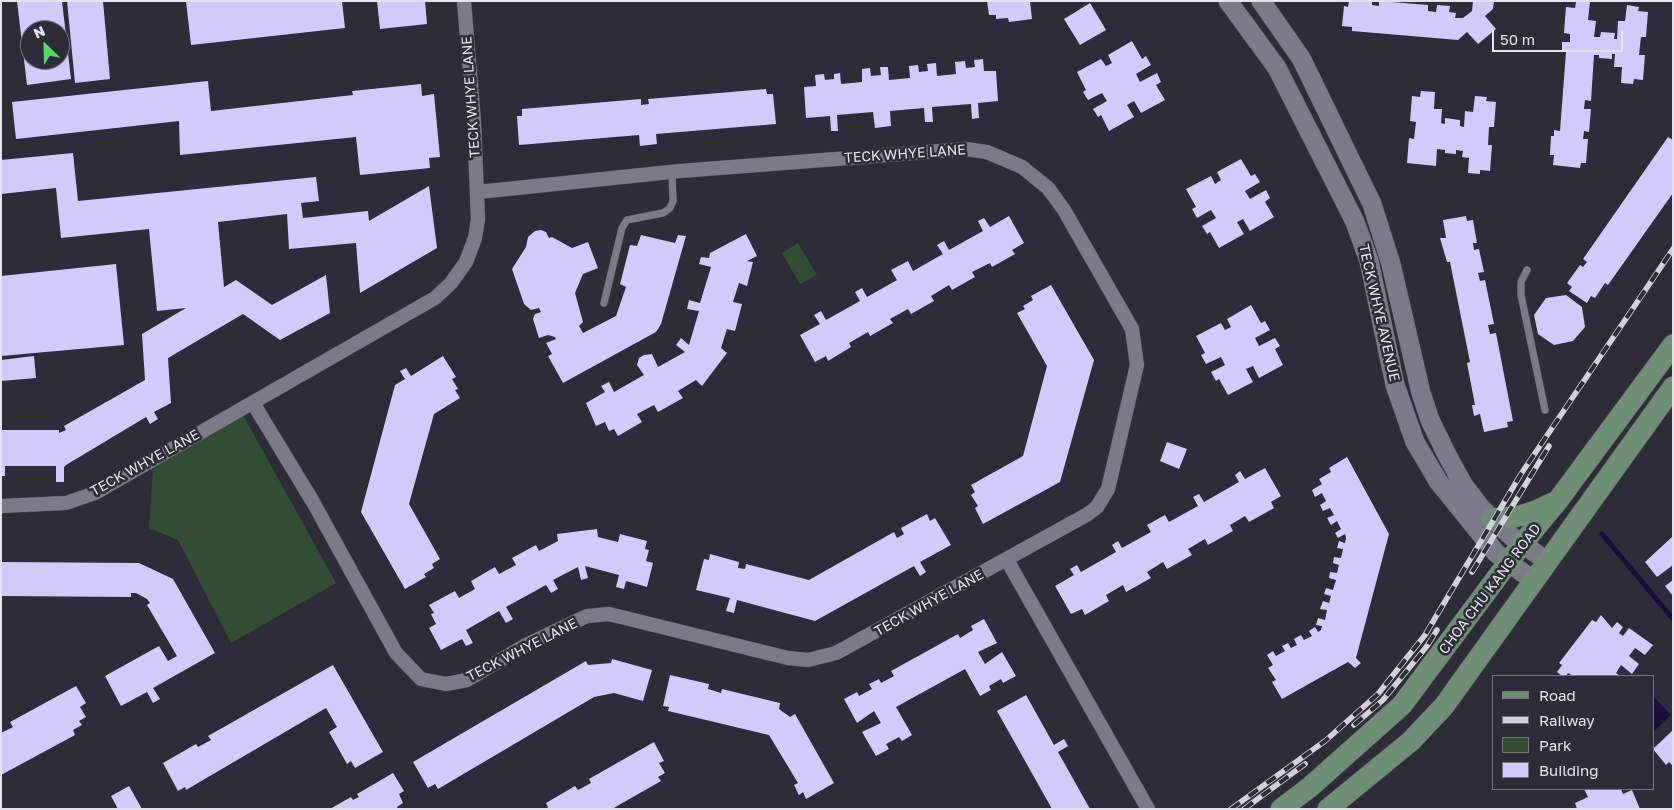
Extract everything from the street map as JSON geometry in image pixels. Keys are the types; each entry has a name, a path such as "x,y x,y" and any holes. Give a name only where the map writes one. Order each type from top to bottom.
{"main road":[{"name":"TECK WHYE AVENUE","path":"1228,1 1277,68 1355,222 1369,261 1398,393 1416,442 1438,481 1496,553 1534,581"},
{"name":"TECK WHYE AVENUE","path":"1261,1 1301,58 1372,204 1391,264 1411,343 1417,379 1430,420 1464,486 1492,519 1522,544 1547,561"},
{"name":"CHOA CHU KANG ROAD","path":"1281,809 1310,787 1402,705 1522,544 1560,500 1673,344"},
{"name":"CHOA CHU KANG ROAD","path":"1328,809 1411,742 1444,706 1673,387"},
{"path":"1492,519 1516,517 1560,500"}],"street":[{"name":"TECK WHYE LANE","path":"1,506 66,503 96,493 435,298 451,283 466,262 475,238 478,192 464,1"},
{"name":"TECK WHYE LANE","path":"253,403 313,502 396,653 421,679 446,684 467,680 526,645 587,616 609,614 788,658 808,660 850,647 1088,514 1101,501 1108,489 1137,365 1132,329 1064,210 1048,188 1022,167 987,152 966,149 672,172 478,192"},
{"path":"1007,560 1148,809"}],"lane":[{"path":"604,303 622,228 627,220 663,213 670,208 673,201 672,172"},
{"path":"1527,270 1521,282 1521,295 1545,410"}],"green space":[{"path":"798,243 817,275 800,284 782,253"},
{"path":"238,406 336,583 231,643 178,540 149,528 154,452"}],"shaded area":[{"path":"1654,697 1671,715 1654,731"}],"building":[{"path":"17,1 62,1 64,20 20,20 20,26"},
{"path":"67,1 103,1 110,79 75,83"},
{"path":"186,1 342,1 345,28 191,45"},
{"path":"377,1 425,1 427,24 380,29"},
{"path":"987,1 1030,1 1032,19 1009,22 1008,18 996,19 996,15 989,15"},
{"path":"1349,1 1372,1 1372,5 1379,6 1379,1 1428,5 1428,11 1436,12 1437,5 1450,6 1449,12 1456,13 1455,18 1463,18 1472,11 1473,1 1494,1 1493,9 1485,16 1496,29 1478,44 1467,32 1458,40 1352,31 1352,27 1342,26 1344,6 1348,7"},
{"path":"1576,2 1590,2 1588,20 1596,21 1594,37 1600,37 1601,32 1615,33 1614,39 1617,39 1618,21 1625,21 1627,5 1639,7 1638,11 1648,12 1646,37 1641,37 1639,55 1645,55 1643,80 1634,79 1633,84 1621,83 1622,67 1614,67 1615,54 1612,54 1612,59 1599,58 1599,55 1594,55 1591,101 1585,100 1584,109 1591,109 1589,132 1584,131 1583,139 1588,139 1586,163 1581,163 1580,168 1553,165 1554,155 1550,155 1551,136 1554,136 1554,130 1560,131 1566,52 1562,52 1562,42 1570,42 1570,34 1564,33 1566,7 1575,8"},
{"path":"1090,3 1106,30 1080,45 1064,19"},
{"path":"1132,41 1142,59 1146,56 1151,65 1136,74 1140,82 1157,73 1161,82 1156,85 1165,100 1141,113 1134,101 1127,105 1134,117 1109,131 1101,115 1098,117 1093,109 1107,101 1102,93 1088,100 1083,92 1086,90 1077,72 1101,59 1106,66 1112,63 1108,55"},
{"path":"983,59 984,71 996,71 998,101 978,103 979,118 972,119 971,104 932,107 933,122 925,122 924,108 890,111 891,126 875,128 873,112 837,115 838,131 831,131 830,116 806,118 804,87 816,86 815,75 824,74 825,80 834,79 834,74 840,73 841,84 862,82 862,69 870,68 871,76 881,75 880,67 888,67 889,80 910,78 909,66 918,65 919,72 928,71 927,64 936,63 937,76 956,74 955,62 965,61 966,68 975,67 974,60"},
{"path":"25,70 70,70 71,79 27,85"},
{"path":"208,81 211,111 353,95 352,91 421,84 422,96 434,94 440,157 429,158 430,168 360,175 356,137 180,155 179,121 16,139 12,102"},
{"path":"766,89 767,94 773,94 776,124 656,134 657,144 640,146 639,135 519,145 517,116 522,116 522,109 641,99 641,105 649,104 648,99"},
{"path":"1421,91 1435,92 1434,109 1442,109 1441,123 1445,124 1445,118 1460,120 1460,126 1464,127 1465,111 1473,112 1475,96 1487,97 1486,101 1496,102 1494,127 1489,127 1488,145 1492,145 1490,171 1480,170 1480,174 1468,173 1469,158 1462,157 1463,151 1456,150 1456,154 1445,153 1445,150 1437,149 1436,166 1407,163 1409,138 1414,139 1416,122 1410,121 1412,96 1420,97"},
{"path":"1668,137 1673,140 1673,193 1608,285 1605,283 1595,298 1591,296 1587,303 1569,291 1572,287 1567,283 1580,265 1583,267 1587,262 1583,259"},
{"path":"73,153 78,201 316,177 319,201 301,203 303,218 368,211 369,221 429,186 437,248 360,293 356,243 289,249 287,214 218,222 224,287 236,280 272,305 326,275 330,313 280,340 243,314 168,358 171,403 154,412 158,419 150,424 146,417 66,465 64,467 64,482 56,482 56,466 5,466 5,476 1,476 1,430 59,430 59,433 66,430 64,426 145,380 142,334 186,308 157,311 149,229 61,238 56,188 1,194 1,160"},
{"path":"1241,159 1251,176 1255,174 1260,182 1245,191 1250,199 1266,190 1270,198 1265,202 1274,217 1250,231 1243,219 1237,222 1244,234 1219,248 1210,232 1207,234 1202,226 1216,218 1211,210 1197,218 1192,209 1196,207 1186,189 1211,176 1215,184 1221,180 1217,172"},
{"path":"1009,216 1024,243 1012,250 1015,254 992,267 990,263 972,272 975,277 952,290 949,285 931,296 934,301 911,314 908,309 890,319 893,323 870,336 868,332 849,343 851,347 828,361 826,356 815,362 800,335 820,324 814,315 821,311 826,320 860,301 855,292 862,288 867,297 897,280 891,270 908,261 913,271 943,254 937,245 944,241 949,250 983,231 978,221 984,218 990,227"},
{"path":"1466,216 1467,221 1473,220 1477,243 1473,243 1474,250 1479,249 1484,272 1478,273 1480,281 1485,280 1494,324 1488,325 1490,334 1496,333 1513,421 1507,422 1508,427 1484,432 1480,414 1474,416 1472,405 1475,405 1467,363 1470,362 1450,262 1447,262 1440,238 1446,238 1443,220"},
{"path":"541,230 546,232 549,238 552,237 572,248 588,242 598,268 583,274 575,293 583,322 579,326 583,333 616,316 626,287 620,284 630,245 637,246 641,235 675,243 678,235 686,236 661,324 656,332 563,383 548,356 552,354 546,343 556,339 548,335 539,338 533,319 535,314 541,312 539,308 531,310 524,304 512,269 526,247 528,237 535,231"},
{"path":"746,234 757,256 747,261 753,262 747,286 739,283 733,302 742,304 735,331 727,329 721,348 727,353 702,386 696,380 678,391 683,398 658,412 654,405 637,414 642,422 618,436 614,429 609,431 605,422 596,426 586,403 605,392 601,386 609,382 614,392 644,375 637,365 639,358 644,355 652,354 658,367 685,352 676,345 681,338 689,345 699,311 687,309 689,300 700,303 711,267 699,264 701,257 709,258 710,253"},
{"path":"116,264 124,345 1,356 1,276"},
{"path":"1051,285 1094,360 1060,482 983,524 975,508 978,506 971,495 975,492 971,485 1023,456 1047,366 1017,313 1025,309 1023,306 1033,300 1031,296"},
{"path":"1566,295 1582,307 1585,327 1573,341 1554,345 1538,334 1534,315 1546,298"},
{"path":"1251,305 1261,323 1265,321 1270,330 1255,338 1259,346 1275,338 1280,346 1275,349 1283,365 1259,378 1253,366 1246,369 1253,382 1228,395 1219,379 1216,381 1211,372 1225,365 1221,357 1206,364 1201,355 1205,353 1196,336 1221,323 1225,330 1231,327 1227,319"},
{"path":"34,356 36,378 1,381 1,360"},
{"path":"443,356 456,377 452,379 458,389 455,390 460,398 434,414 409,504 440,559 432,564 434,568 424,574 426,577 405,589 361,512 395,385 405,379 400,371 406,368 411,376"},
{"path":"1167,442 1187,449 1179,469 1160,461"},
{"path":"1347,457 1389,534 1356,658 1361,663 1355,668 1348,662 1282,699 1272,682 1276,680 1268,668 1273,665 1267,655 1273,651 1276,656 1285,651 1282,646 1288,643 1291,648 1297,645 1294,639 1301,635 1304,640 1312,636 1309,631 1315,627 1318,632 1321,630 1322,626 1316,625 1318,618 1325,620 1327,610 1320,609 1323,601 1329,603 1331,596 1324,594 1326,588 1333,590 1336,580 1329,578 1330,572 1337,573 1339,565 1333,563 1334,557 1341,558 1343,549 1337,548 1339,541 1345,543 1346,538 1345,534 1338,538 1335,533 1341,529 1337,521 1331,525 1327,518 1334,515 1330,508 1323,511 1320,505 1326,501 1322,493 1315,497 1312,490 1322,484 1319,479 1331,472 1329,468"},
{"path":"1265,468 1281,496 1271,502 1274,508 1249,522 1245,516 1230,525 1233,531 1208,545 1205,539 1188,549 1192,555 1167,569 1163,562 1147,572 1151,578 1126,592 1123,585 1106,595 1109,601 1085,615 1082,609 1071,614 1055,586 1074,575 1070,569 1077,565 1081,572 1116,552 1112,545 1118,541 1122,548 1151,532 1147,525 1165,515 1169,522 1198,506 1193,497 1199,494 1204,502 1239,482 1235,475 1240,471 1245,479"},
{"path":"927,514 930,521 935,518 951,545 920,562 926,572 920,576 914,566 815,621 737,600 734,613 726,611 730,598 696,590 704,559 709,560 710,554 739,562 738,568 745,569 746,564 809,580 894,532 897,538 904,534 901,528"},
{"path":"597,529 598,537 618,542 620,534 647,541 645,549 649,550 646,561 653,563 647,587 626,581 624,589 616,587 619,575 585,566 588,578 581,580 578,567 553,580 558,589 551,593 546,585 506,607 513,619 506,623 499,611 466,630 473,643 466,646 462,639 441,650 429,628 436,624 431,614 434,613 429,605 455,591 459,598 475,589 471,581 495,567 499,574 516,565 512,558 536,545 539,551 558,541 557,534"},
{"path":"1673,536 1673,565 1657,577 1645,562"},
{"path":"1,562 139,563 173,579 215,653 153,688 160,699 153,703 147,692 121,706 105,676 159,646 168,661 177,656 147,605 150,603 147,599 136,593 131,593 131,597 1,596"},
{"path":"1673,580 1673,596 1665,586"},
{"path":"1601,615 1612,628 1617,622 1623,627 1619,633 1623,636 1629,628 1653,645 1645,655 1635,648 1629,656 1639,664 1632,674 1621,665 1616,673 1619,675 1571,675 1568,673 1567,675 1561,675 1557,672 1562,665 1559,663 1592,620 1596,622"},
{"path":"984,619 997,643 978,652 985,664 1002,652 1016,676 1003,683 1001,679 989,686 991,690 980,696 965,669 896,707 912,735 902,741 899,737 886,744 889,749 876,756 862,732 881,723 874,711 857,723 844,699 857,692 859,696 872,689 869,684 879,679 881,683 894,676 891,671 958,634 960,638 973,630 971,626"},
{"path":"612,659 652,670 643,701 614,693 594,697 438,789 435,784 428,788 413,762 586,661 588,665 611,663"},
{"path":"333,665 383,752 355,768 351,761 347,764 329,732 337,727 326,708 186,790 185,787 178,791 163,763 196,744 198,747 211,740 208,736"},
{"path":"670,675 709,684 708,689 721,693 722,689 780,703 779,709 790,717 795,714 834,783 806,799 803,792 799,795 794,785 798,783 769,735 668,711 669,707 663,706"},
{"path":"76,686 86,703 80,707 86,717 79,721 82,725 73,730 75,735 1,775 1,733 13,727 10,722"},
{"path":"1026,695 1054,745 1064,739 1068,746 1058,752 1090,809 1052,809 997,711"},
{"path":"1673,730 1673,766 1669,762 1666,765 1654,748"},
{"path":"654,742 664,761 659,763 665,773 658,777 661,781 612,809 546,809 548,807 546,803 575,786 578,790 591,783 589,779"},
{"path":"393,773 404,791 399,794 403,803 397,807 398,809 330,809 351,797 353,800 359,797 357,794"},
{"path":"129,786 142,809 118,809 111,796"},
{"path":"1584,790 1621,790 1623,794 1632,790 1640,809 1577,809 1575,803 1588,797"}],"waterway":[{"path":"1602,534 1673,619"}],"railway":[{"path":"1231,809 1325,741 1378,694 1425,635 1521,474 1673,249"},
{"path":"1472,572 1549,446"},
{"path":"1354,725 1383,700 1427,646 1437,630"},
{"path":"1244,809 1305,764"}]}
